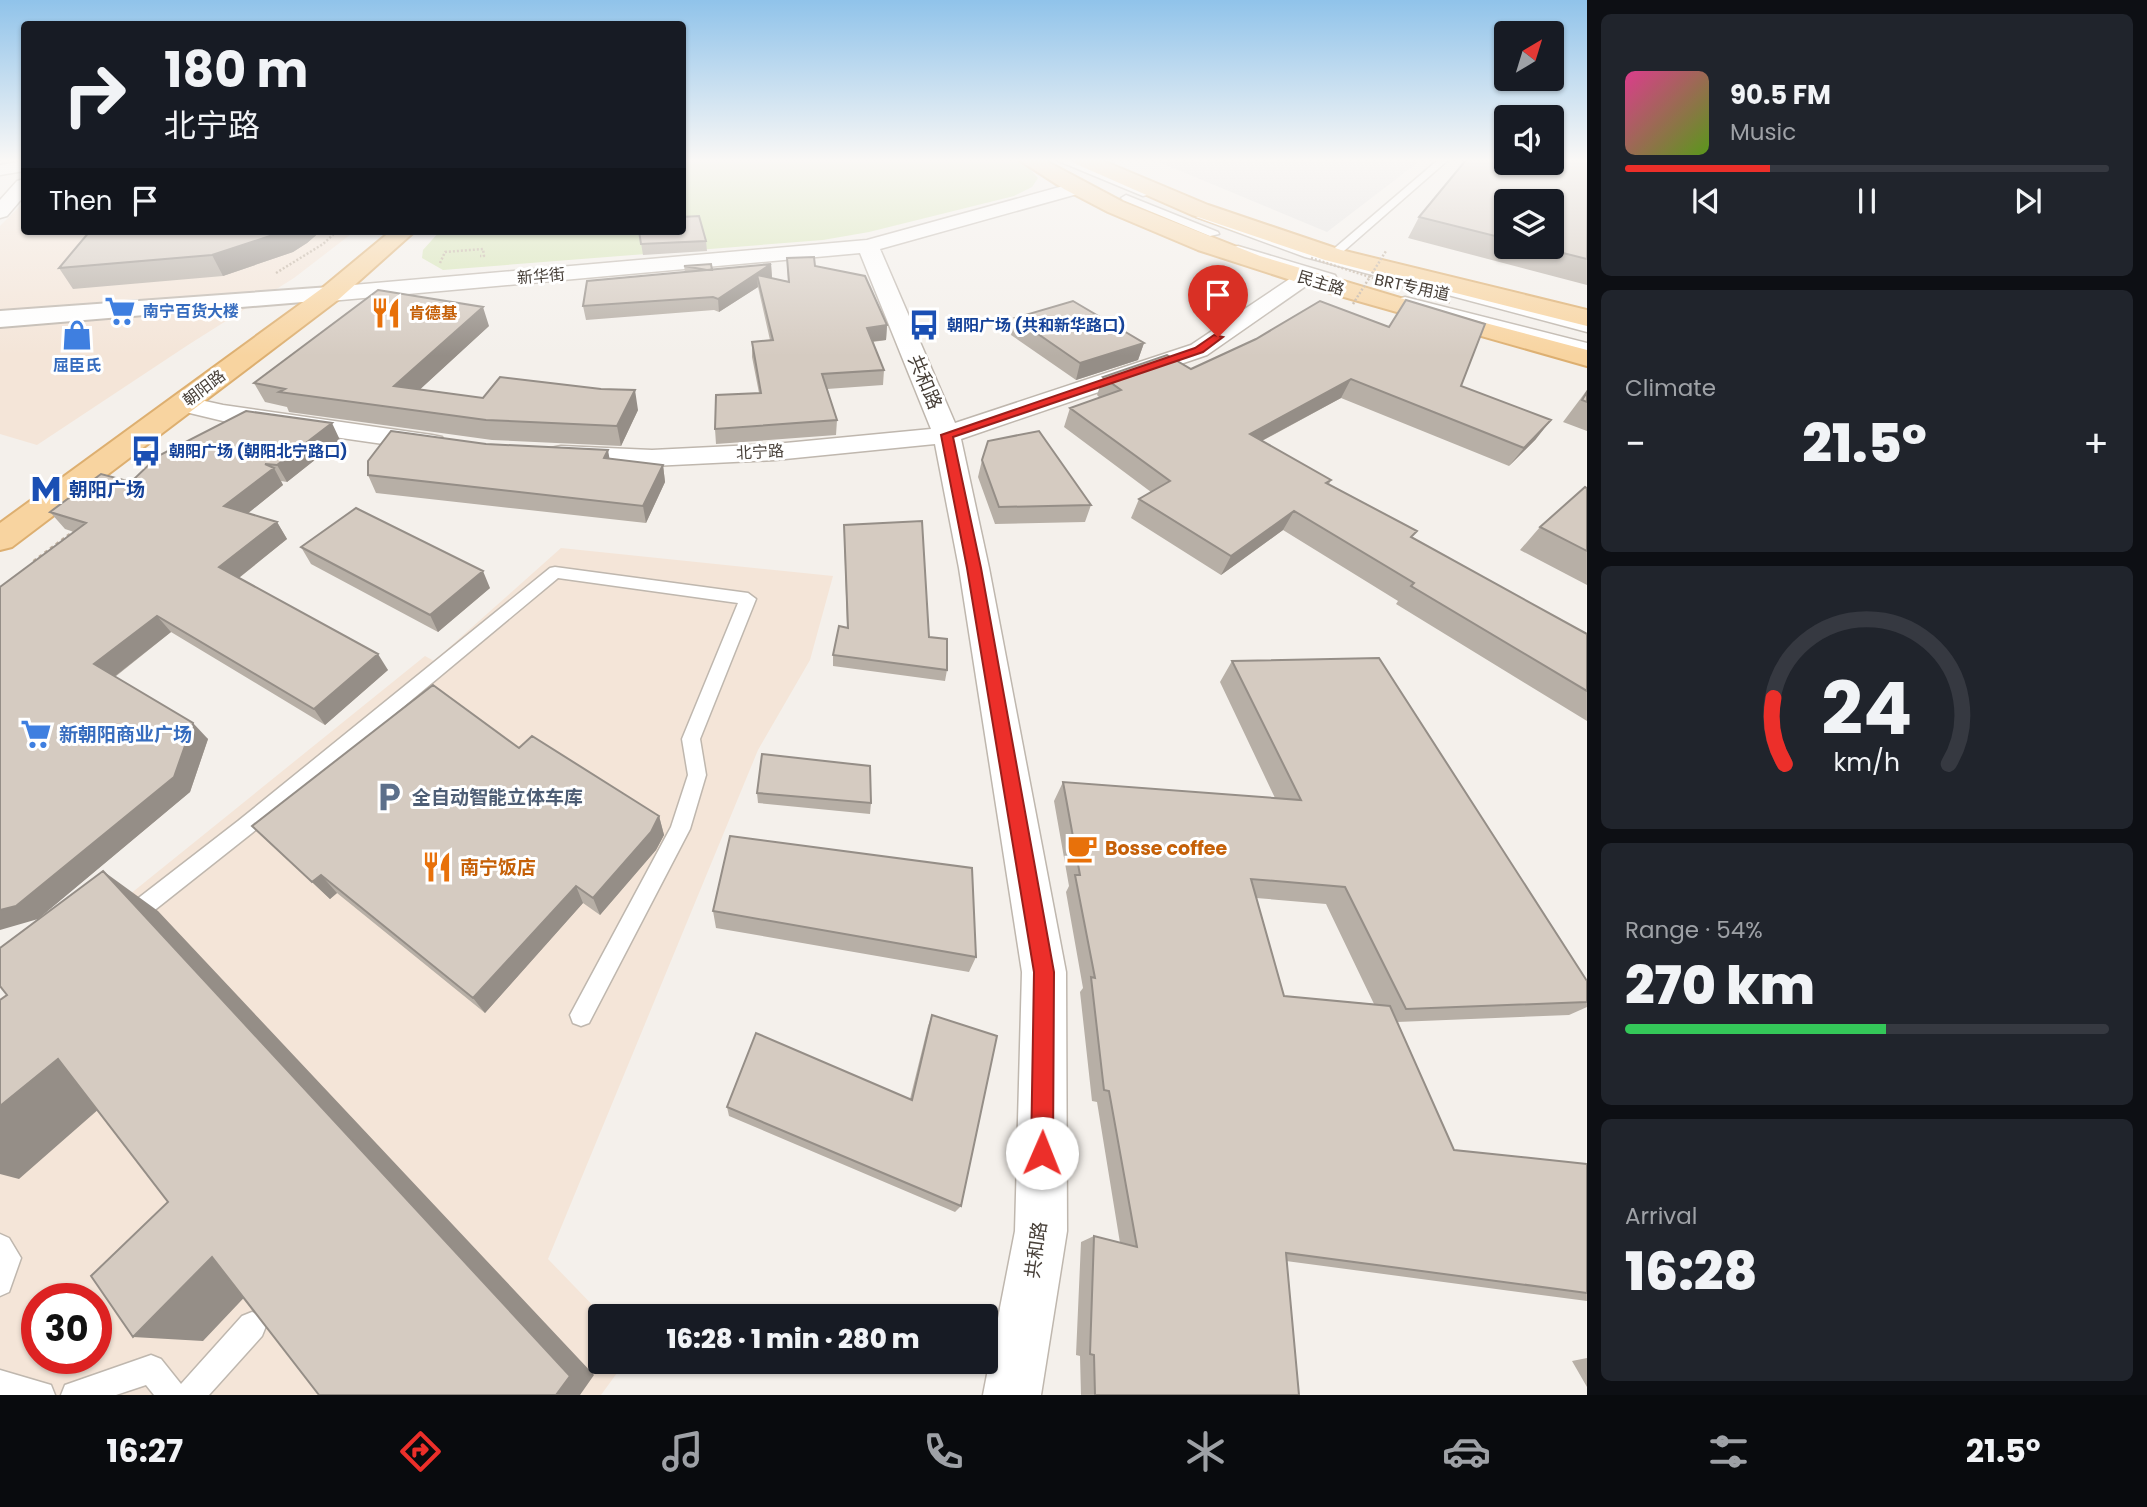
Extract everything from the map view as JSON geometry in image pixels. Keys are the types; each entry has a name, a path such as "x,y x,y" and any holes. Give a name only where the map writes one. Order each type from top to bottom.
{"main road":[{"name":"民主路","path":"1157,225 1184,237 1316,266 1587,318"},
{"name":"民主路","path":"1231,225 1316,266 1587,358"},
{"name":"朝阳路","path":"0,509 294,297 362,235"},
{"name":"朝阳路","path":"0,539 330,294 399,235"}],"street":[{"name":"新华街","path":"0,319 330,294 869,246 944,225"},
{"name":"共和路","path":"869,246 947,435 974,568 1044,972 1041,1231 1012,1395"},
{"name":"北宁路","path":"532,453 652,458 775,452 947,435 1199,350 1316,266"},
{"path":"182,404 223,413 452,445"}],"lane":[{"name":"BRT专用道","path":"1176,225 1238,249 1453,300 1510,317 1587,332"},
{"path":"1193,225 1220,236"},
{"name":"BRT专用道","path":"1224,225 1454,300"},
{"path":"1316,266 1365,225"},
{"name":"BRT专用道","path":"1233,241 1318,268 1587,332"},
{"name":"BRT专用道","path":"1316,266 1420,304 1587,347"},
{"path":"113,930 245,827 555,572 748,599 691,739 696,775 680,830 580,1015"},
{"path":"0,1247 8,1258 0,1283"},
{"path":"190,1395 252,1326"},
{"path":"75,1395 151,1369 172,1395"},
{"path":"0,1384 41,1395"}],"path":[{"path":"270,277 333,235"},
{"path":"438,269 445,252 482,248 484,256 474,257"},
{"path":"1353,304 1386,251"},
{"path":"1316,266 1370,277 1454,300"},
{"path":"24,569 74,532"}],"shaded area":[{"name":"南宁百货大楼","path":"21,225 21,235 350,235 294,278 37,445 0,434 0,226"},
{"path":"1310,225 1336,225 1327,232"},
{"name":"南宁饭店","path":"561,548 833,576 810,660 758,750 548,1259 591,1304 588,1304 588,1374 616,1374 601,1395 0,1395 0,999 425,656 434,661"}],"green space":[{"path":"686,225 897,225 823,240 443,270 422,258 423,250 436,235 686,235"}],"building":[{"path":"686,225 702,225 706,241 641,244 640,235 686,235"},
{"path":"1451,225 1494,225 1494,236"},
{"path":"1564,225 1587,225 1587,259 1564,253"},
{"path":"87,235 273,235 212,255 59,268"},
{"path":"814,257 815,266 865,276 887,325 867,328 884,370 822,374 837,420 715,429 716,395 761,393 752,342 773,340 757,275 789,282 787,258"},
{"path":"711,264 712,270 684,266"},
{"path":"771,264 718,299 713,297 583,306 587,281"},
{"path":"378,290 483,307 394,386 483,398 500,377 601,389 635,390 617,426 486,420 279,392 285,389 254,383"},
{"path":"1406,300 1485,324 1461,386 1551,420 1524,448 1351,379 1250,434 1331,480 1326,483 1417,531 1411,537 1587,634 1587,691 1411,586 1414,583 1294,511 1231,556 1139,499 1170,481 1070,408 1121,390 1103,377 1167,355 1191,369 1256,339 1320,301 1389,327"},
{"path":"1073,301 1144,343 1080,363 1015,318"},
{"path":"246,411 332,423 277,465 265,464 274,468 224,506 277,522 219,567 378,654 314,709 157,616 94,664 193,723 174,777 16,906 0,910 0,587 86,523 50,512 101,474 131,482 158,456"},
{"path":"391,431 486,444 608,450 604,458 663,465 643,506 368,475 368,461"},
{"path":"1039,431 1091,505 999,507 982,460 988,441"},
{"path":"1587,488 1587,551 1540,527"},
{"path":"356,508 483,571 430,615 301,547"},
{"path":"922,521 929,637 947,639 947,670 833,655 839,626 848,628 844,525"},
{"path":"1379,658 1587,981 1587,1002 1406,1009 1345,887 1251,879 1284,996 1390,1006 1454,1150 1587,1164 1587,1293 1286,1253 1299,1395 1095,1395 1094,1355 1090,1354 1094,1236 1137,1247 1109,1091 1104,1090 1091,977 1095,978 1075,875 1080,875 1063,782 1301,800 1232,661"},
{"path":"433,685 519,748 532,736 659,816 651,832 593,898 576,886 473,998 321,875 312,882 252,826"},
{"path":"762,754 870,766 871,803 757,793"},
{"path":"730,836 972,868 976,957 713,911"},
{"path":"103,871 570,1376 556,1395 319,1395 212,1257 133,1337 112,1306 112,1283 96,1283 91,1276 168,1202 58,1059 0,1106 0,1000 7,995 0,986 0,948"},
{"path":"932,1015 997,1036 961,1206 727,1107 756,1033 912,1100"}],"place":[{"name":"南宁百货大楼","path":"120,311"},
{"name":"肯德基","path":"386,313"},
{"name":"朝阳广场 (共和新华路口)","path":"924,325"},
{"name":"屈臣氏","path":"77,335"},
{"name":"朝阳广场 (朝阳北宁路口)","path":"146,451"},
{"name":"朝阳广场","path":"46,489"},
{"name":"新朝阳商业广场","path":"36,734"},
{"name":"全自动智能立体车库","path":"389,797"},
{"name":"Bosse coffee","path":"1082,848"},
{"name":"南宁饭店","path":"437,867"}],"route":[{"path":"1042,1153 1044,972 974,568 947,435 1199,350 1218,337"}]}
